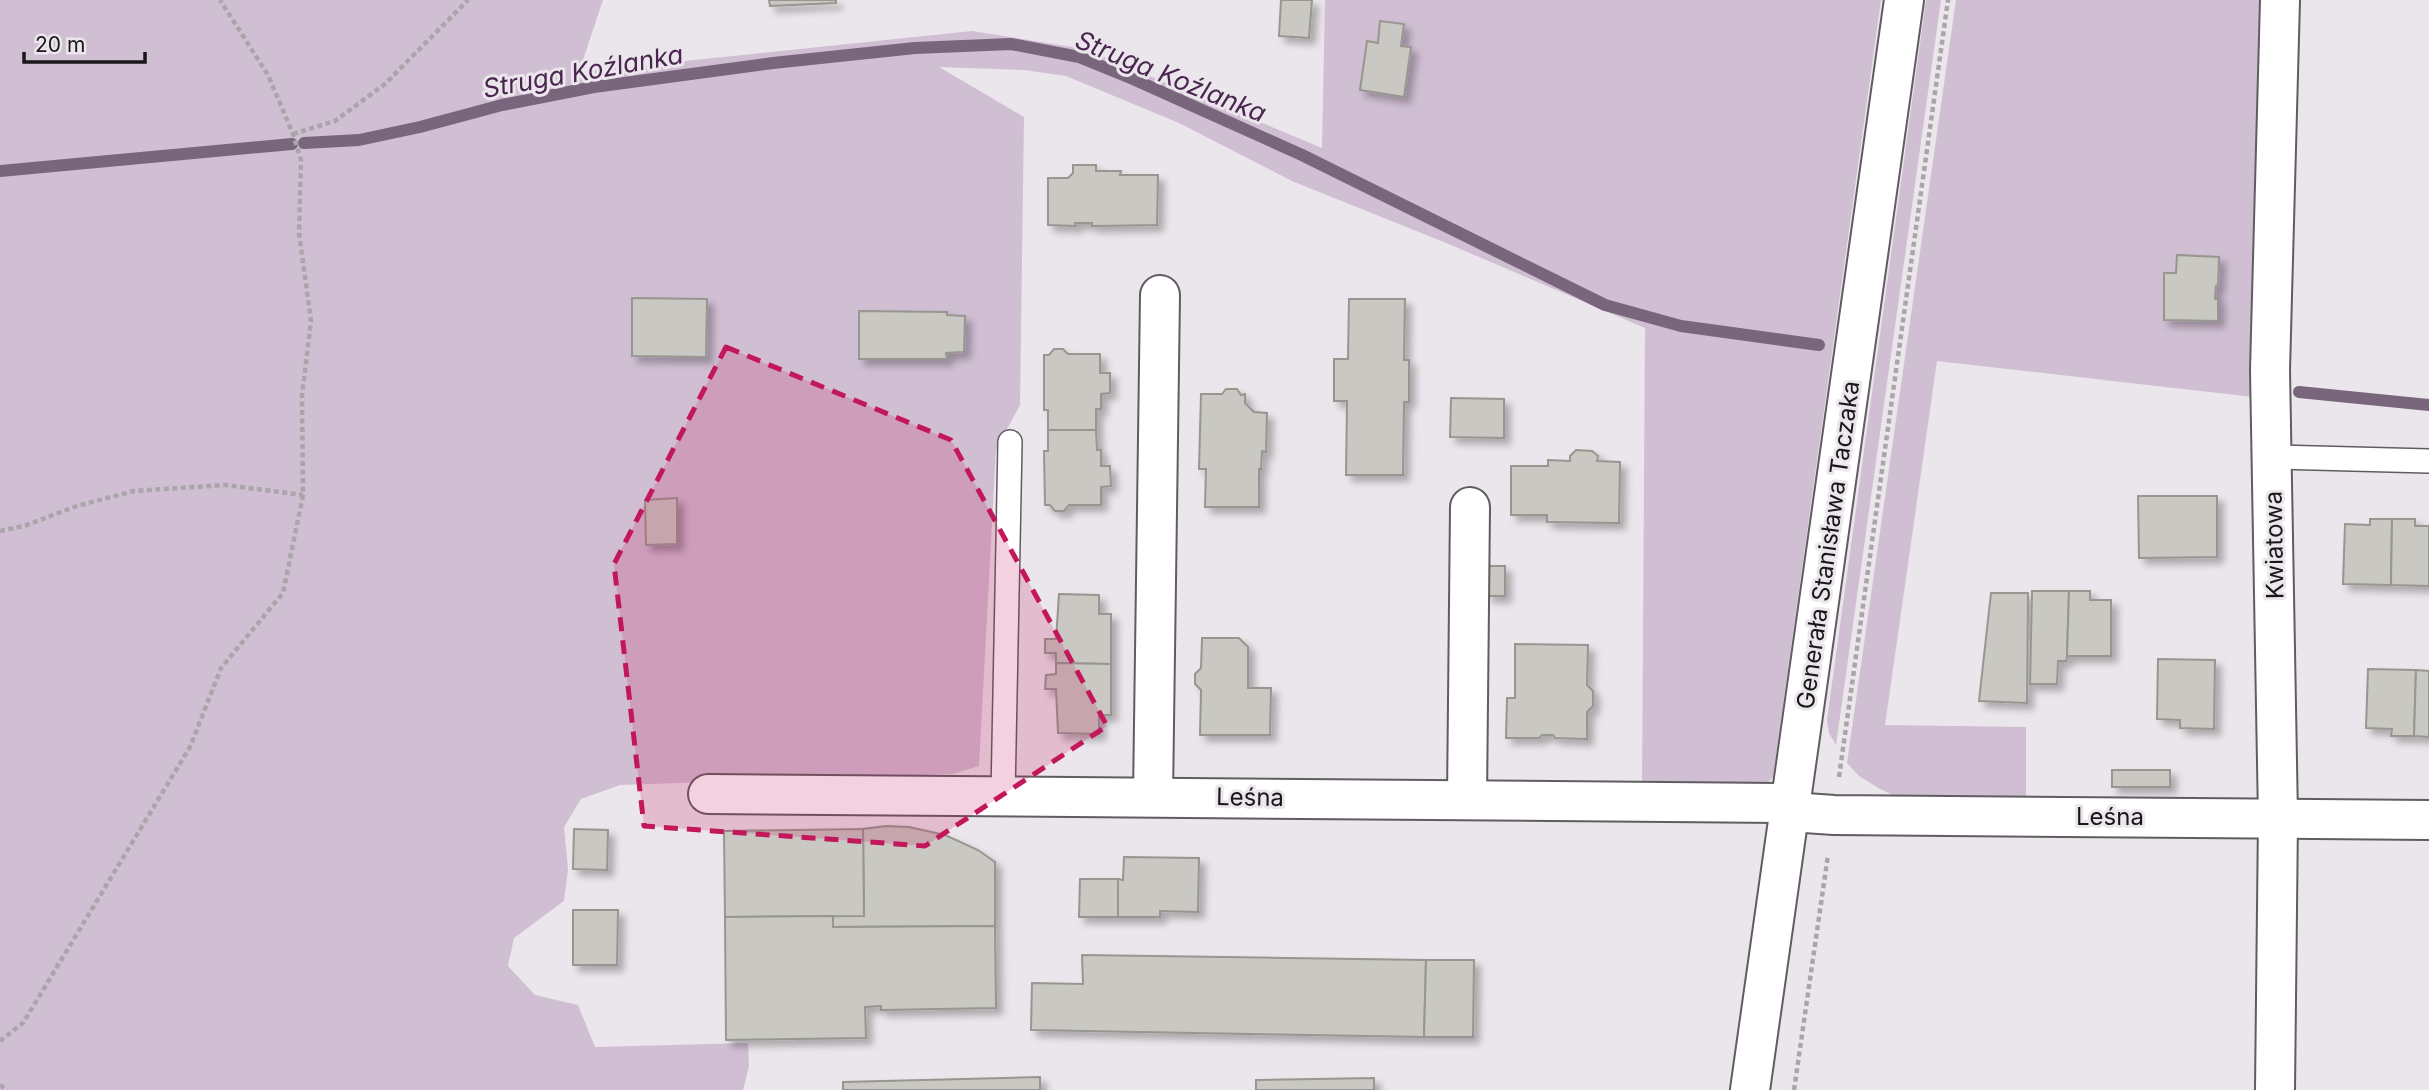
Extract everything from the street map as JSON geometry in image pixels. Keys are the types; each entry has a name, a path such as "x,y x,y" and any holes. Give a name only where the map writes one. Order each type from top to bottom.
{"street":[{"name":"Generała Stanisława Taczaka","path":"1750,1090 1904,0"},
{"name":"Kwiatowa","path":"2275,1090 2278,818 2270,370 2280,0"},
{"path":"1153,796 1160,295"},
{"path":"1467,799 1470,507"},
{"name":"Leśna","path":"708,794 1467,799 1791,808 1834,814 2429,820"}],"lane":[{"path":"1003,795 1010,442"},
{"path":"2272,457 2429,461"}],"path":[{"path":"0,1041 23,1023 190,747 221,668 283,593 303,495 302,396 311,321 299,233 301,160 268,75 219,0"},
{"path":"293,134 335,121 385,84 468,0"},
{"path":"1794,1090 1948,0"},
{"path":"0,531 134,491 225,485 303,495"},
{"path":"0,1085 7,1090"}],"highlighted area":[{"path":"726,347 951,440 1107,726 925,846 644,826 614,564"}],"shaded area":[{"path":"0,0 603,0 579,72 972,31 1085,49 1322,148 1325,0 1881,0 1773,777 1763,787 1642,787 1645,328 1292,181 1179,123 1066,76 1024,70 939,67 1024,117 1020,405 996,449 979,766 953,774 620,785 581,799 564,827 568,870 564,901 514,938 508,966 535,995 578,1005 595,1047 748,1043 749,1066 743,1090 0,1090"},
{"path":"1926,0 1941,0 1836,745 1829,733 1827,720"},
{"path":"1956,0 2263,0 2253,397 1937,361 1885,725 2026,727 2026,798 1915,799 1893,795 1859,776 1847,763"}],"building":[{"path":"769,0 836,0 836,3 770,6"},
{"path":"1281,0 1312,0 1309,38 1279,36"},
{"path":"1380,21 1404,24 1401,46 1411,47 1404,97 1360,90 1367,41 1378,43"},
{"path":"1073,165 1096,165 1096,171 1121,171 1120,175 1158,175 1157,225 1048,225 1048,178 1068,178 1073,173"},
{"path":"2177,255 2219,257 2215,299 2218,299 2218,321 2164,320 2164,273 2176,273"},
{"path":"632,298 707,299 706,357 632,356"},
{"path":"1349,299 1405,299 1404,360 1409,360 1409,402 1404,402 1403,475 1346,475 1347,401 1334,401 1334,359 1348,359"},
{"path":"859,311 947,312 947,315 965,316 964,352 946,353 947,359 859,359"},
{"path":"1054,349 1063,349 1068,354 1100,354 1100,373 1110,373 1110,393 1101,394 1101,409 1096,409 1096,430 1048,430 1048,410 1044,410 1044,355 1049,355"},
{"path":"1226,389 1237,389 1241,395 1245,394 1245,403 1254,412 1267,413 1266,452 1262,451 1259,469 1259,507 1205,507 1206,469 1199,469 1201,394 1222,394"},
{"path":"1451,398 1504,399 1504,438 1450,437"},
{"path":"1048,430 1096,430 1097,450 1101,450 1101,466 1110,466 1111,486 1101,487 1101,505 1069,505 1064,511 1055,511 1050,505 1045,505 1044,451 1048,451"},
{"path":"1576,450 1592,451 1598,456 1597,461 1620,462 1619,523 1547,522 1547,515 1511,515 1511,466 1548,466 1548,460 1570,461 1570,456"},
{"path":"2138,496 2217,496 2217,557 2139,558"},
{"path":"677,498 677,544 646,545 645,500"},
{"path":"2370,519 2392,519 2391,585 2343,584 2345,524 2370,525"},
{"path":"2392,519 2415,519 2415,526 2429,526 2429,586 2391,585"},
{"path":"1487,566 1505,566 1505,596 1487,596"},
{"path":"2032,591 2069,591 2067,656 2066,661 2058,661 2057,684 2030,684"},
{"path":"2069,591 2090,591 2090,600 2111,600 2111,656 2067,656"},
{"path":"1991,593 2028,593 2027,703 1979,701"},
{"path":"1059,594 1099,595 1099,614 1111,614 1111,664 1056,663 1056,653 1045,653 1045,639 1056,639"},
{"path":"1202,638 1239,638 1248,647 1248,688 1271,688 1270,735 1200,735 1201,690 1195,684 1195,674 1201,668"},
{"path":"1515,644 1588,645 1587,685 1593,691 1593,706 1587,712 1587,739 1555,738 1553,735 1542,735 1539,738 1506,738 1507,698 1515,698"},
{"path":"2158,659 2215,660 2214,729 2180,728 2180,720 2157,719"},
{"path":"1056,663 1111,664 1111,715 1099,715 1099,734 1058,733 1056,689 1045,689 1046,675 1056,674"},
{"path":"2368,669 2416,670 2414,736 2391,736 2392,729 2366,728"},
{"path":"2416,670 2429,671 2429,737 2414,736"},
{"path":"2112,770 2170,770 2170,787 2112,787"},
{"path":"909,827 945,835 978,850 995,862 995,926 833,927 833,916 864,916 863,829"},
{"path":"574,829 608,830 607,870 573,869"},
{"path":"863,829 864,916 725,917 724,831"},
{"path":"1124,857 1199,858 1198,912 1160,911 1160,917 1118,917 1118,879 1123,880"},
{"path":"1080,879 1118,879 1118,917 1079,917"},
{"path":"573,910 618,910 617,965 573,965"},
{"path":"833,916 833,927 995,926 996,1008 881,1010 881,1006 865,1007 866,1038 726,1040 725,917"},
{"path":"1082,955 1426,960 1424,1037 1031,1030 1032,983 1083,984"},
{"path":"1426,960 1474,960 1473,1037 1424,1037"},
{"path":"1040,1077 1040,1090 843,1090 843,1082"},
{"path":"1374,1078 1374,1090 1256,1090 1256,1080"}],"waterway":[{"name":"Struga Koźlanka","path":"304,143 359,140 502,105 594,87 773,63 915,48 1011,44 1079,57 1133,79 1302,155 1605,305 1681,326 1819,345"},
{"name":"Struga Koźlanka","path":"0,171 292,144"},
{"name":"Struga Koźlanka","path":"2299,392 2429,405"}]}
